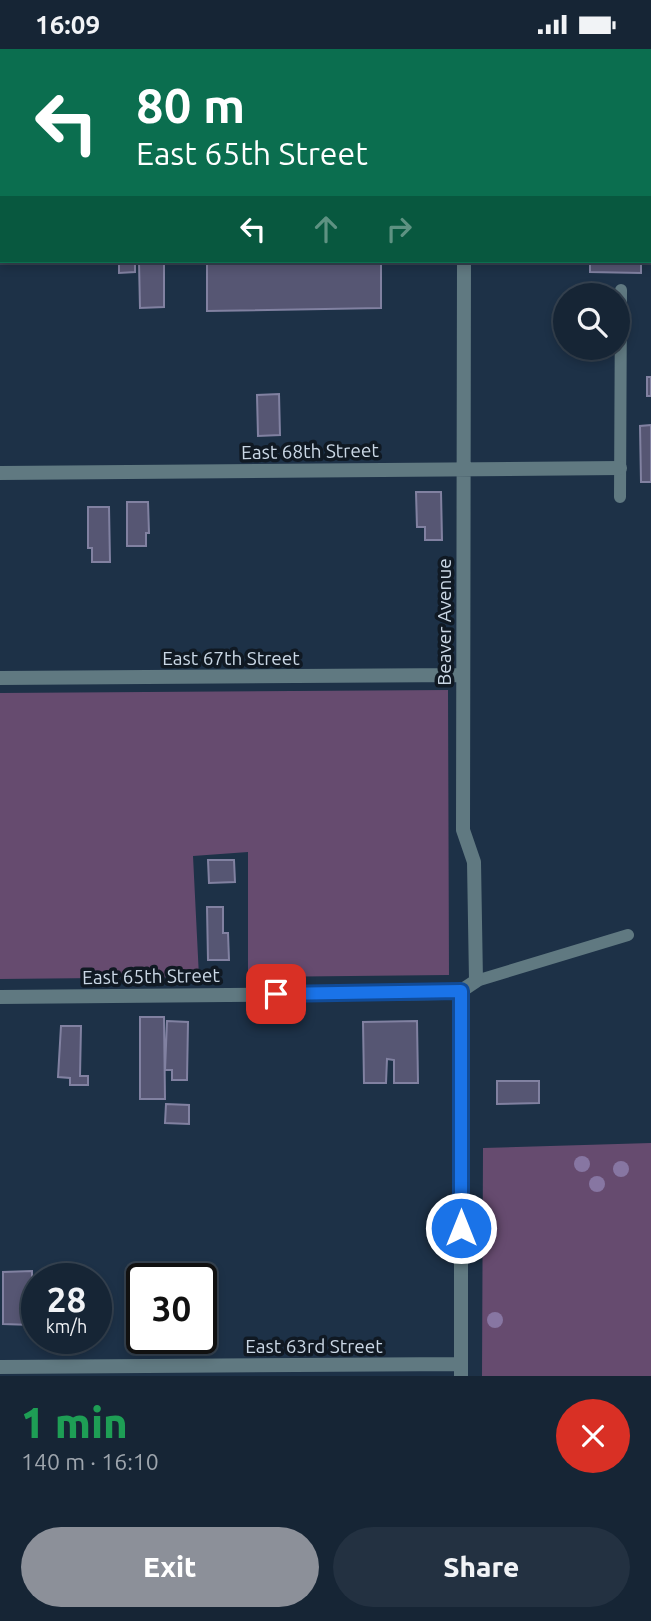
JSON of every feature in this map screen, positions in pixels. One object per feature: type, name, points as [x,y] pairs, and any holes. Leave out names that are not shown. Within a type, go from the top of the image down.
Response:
[{"type":"street","name":"Beaver Avenue","points":[[464,263],[463,830],[474,862],[476,981]]},
{"type":"street","name":"East 68th Street","points":[[0,473],[620,468]]},
{"type":"street","name":"East 67th Street","points":[[0,678],[463,675]]},
{"type":"street","points":[[461,1370],[461,991],[476,981]]},
{"type":"street","name":"East 65th Street","points":[[0,997],[461,991]]},
{"type":"street","name":"East 63rd Street","points":[[0,1367],[461,1370]]},
{"type":"lane","points":[[620,498],[621,360]]},
{"type":"lane","points":[[476,981],[628,935]]},
{"type":"shaded area","points":[[448,690],[449,975],[248,977],[248,852],[193,856],[199,977],[0,979],[0,693]]},
{"type":"shaded area","points":[[651,1143],[651,1376],[482,1376],[483,1148]]},
{"type":"building","points":[[119,263],[135,263],[135,272],[119,273]]},
{"type":"building","points":[[139,263],[164,263],[164,307],[140,308]]},
{"type":"building","points":[[207,263],[381,263],[381,308],[207,311]]},
{"type":"building","points":[[590,263],[641,263],[641,273],[590,272]]},
{"type":"building","points":[[647,377],[651,377],[651,396],[647,396]]},
{"type":"building","points":[[279,394],[280,435],[258,436],[257,395]]},
{"type":"building","points":[[651,425],[651,482],[641,482],[640,426]]},
{"type":"building","points":[[416,492],[441,492],[442,540],[425,540],[425,527],[417,527]]},
{"type":"building","points":[[127,502],[148,502],[149,533],[146,533],[146,546],[127,546]]},
{"type":"building","points":[[88,507],[109,507],[110,562],[92,562],[92,548],[88,548]]},
{"type":"building","points":[[208,860],[234,860],[235,882],[209,883]]},
{"type":"building","points":[[207,907],[223,907],[223,933],[228,933],[229,960],[208,960]]},
{"type":"building","points":[[140,1017],[164,1017],[165,1099],[140,1099]]},
{"type":"building","points":[[167,1021],[188,1022],[187,1080],[172,1080],[172,1070],[165,1070]]},
{"type":"building","points":[[417,1021],[418,1083],[394,1083],[394,1060],[387,1059],[386,1083],[364,1083],[363,1022]]},
{"type":"building","points":[[61,1026],[81,1026],[80,1076],[88,1076],[88,1085],[70,1085],[70,1078],[58,1077]]},
{"type":"building","points":[[497,1081],[539,1081],[539,1103],[497,1104]]},
{"type":"building","points":[[166,1104],[189,1105],[189,1124],[165,1123]]},
{"type":"building","points":[[21,1271],[21,1325],[3,1324],[3,1272]]},
{"type":"route","points":[[276,994],[461,991],[461,1228]]}]
